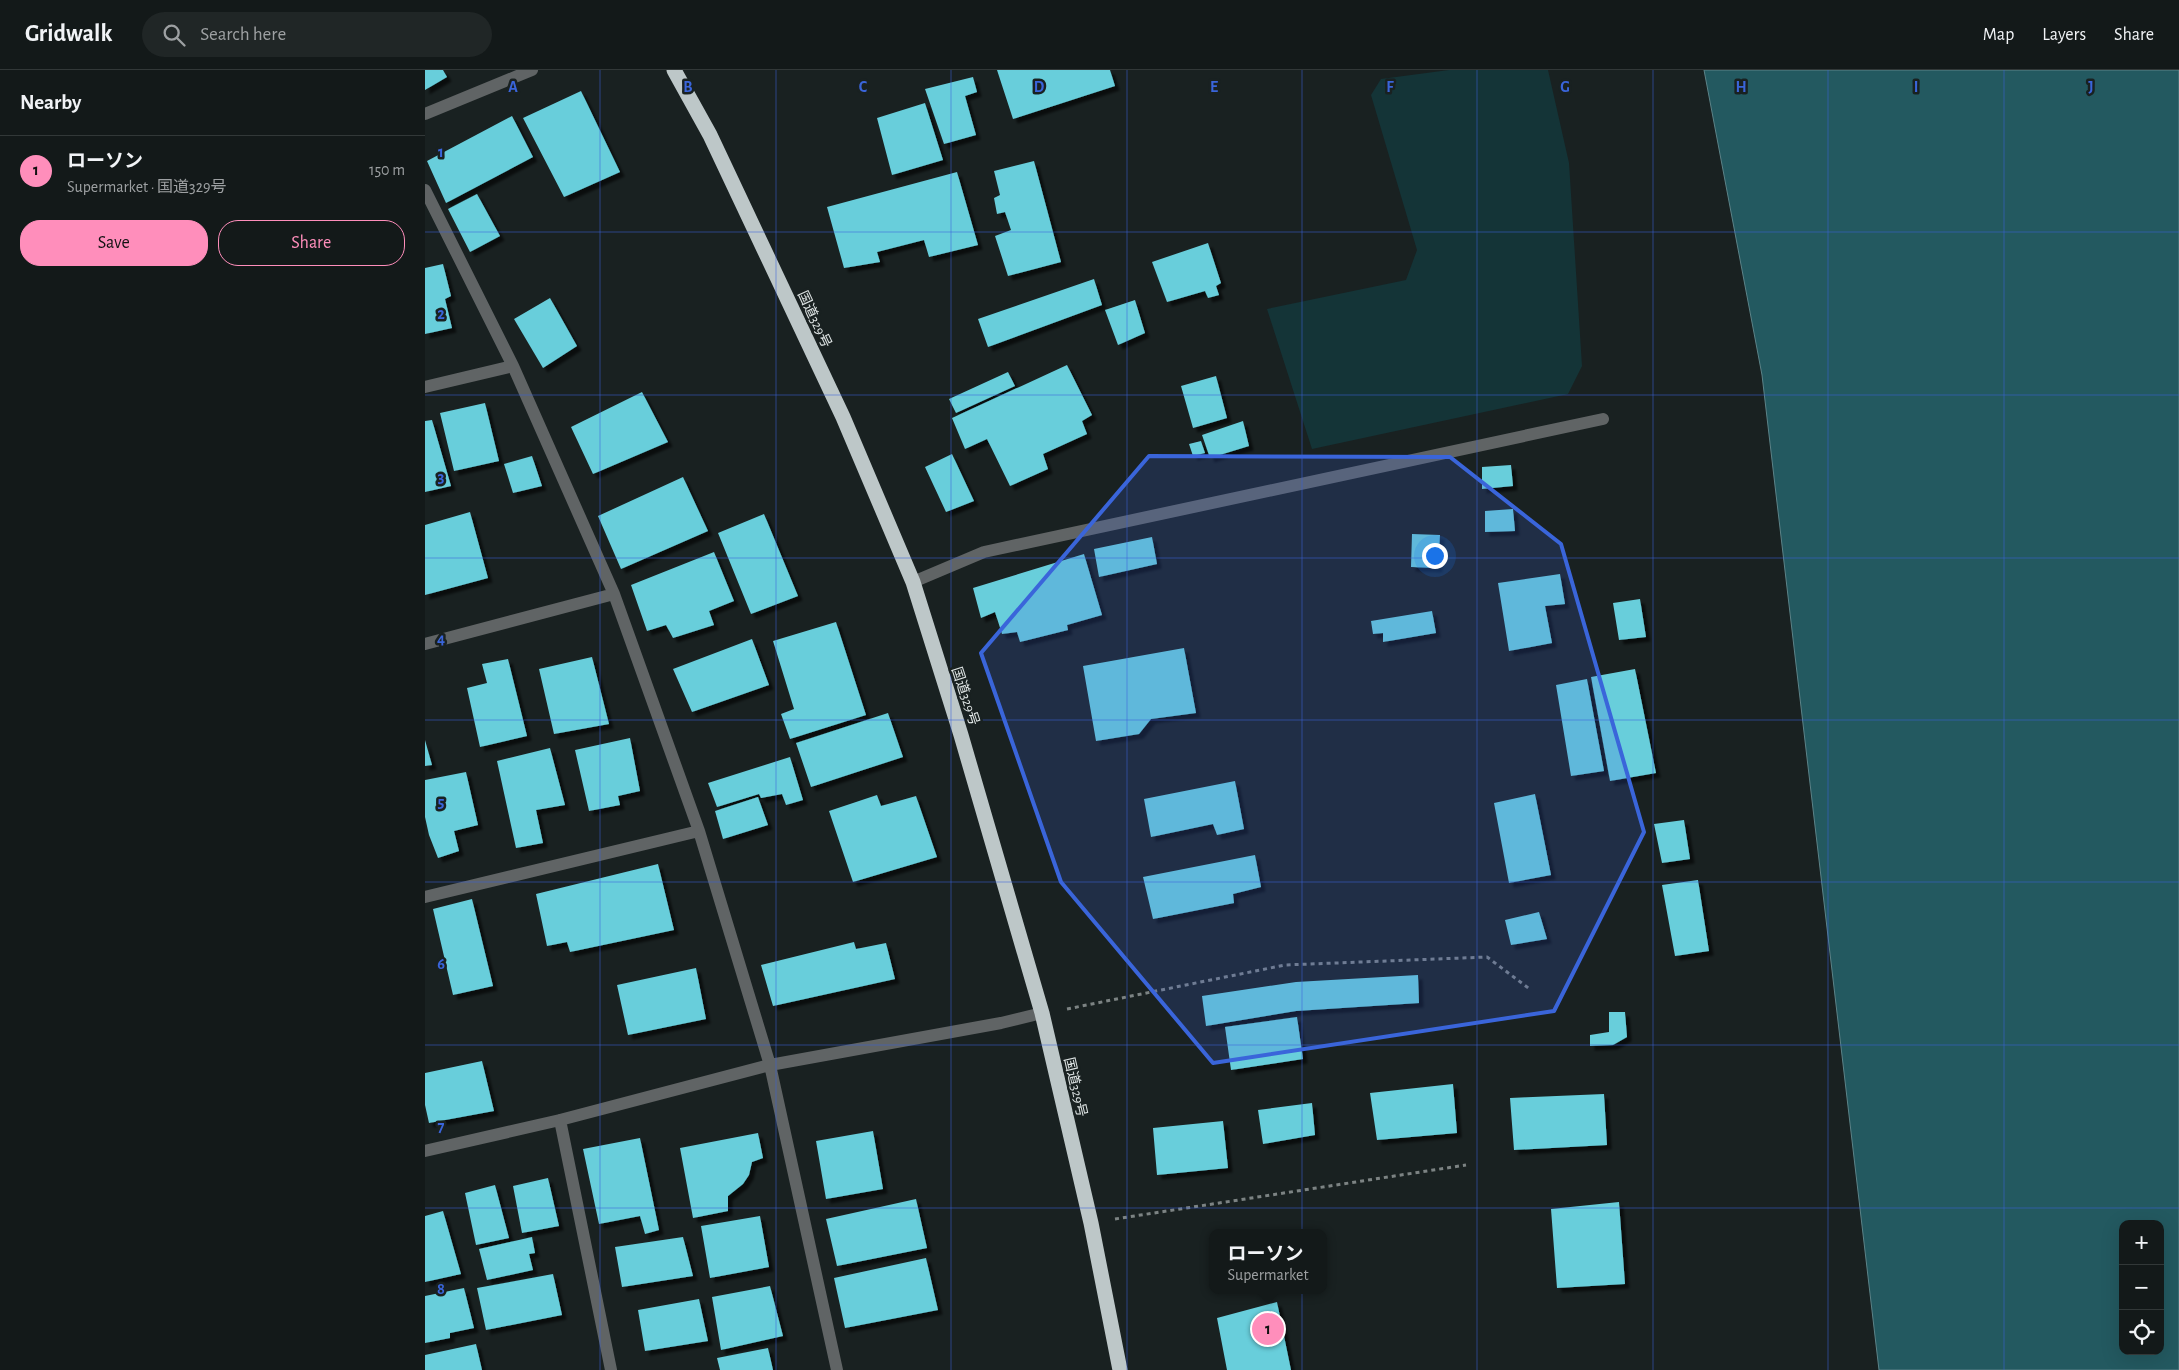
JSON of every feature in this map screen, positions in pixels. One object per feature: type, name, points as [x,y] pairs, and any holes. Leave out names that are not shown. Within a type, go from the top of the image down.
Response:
[{"type":"highway","name":"国道329号","points":[[674,70],[710,135],[839,408],[913,582],[961,735],[1042,1013],[1091,1223],[1120,1370]]},
{"type":"street","points":[[425,114],[532,70]]},
{"type":"street","points":[[425,190],[513,366],[614,594],[699,831],[770,1066],[837,1370]]},
{"type":"street","points":[[425,387],[513,366]]},
{"type":"street","points":[[913,582],[984,552],[1603,419]]},
{"type":"street","points":[[425,644],[614,594]]},
{"type":"street","points":[[425,897],[699,831]]},
{"type":"street","points":[[425,1151],[560,1120],[770,1066],[1001,1023],[1042,1013]]},
{"type":"street","points":[[560,1120],[611,1370]]},
{"type":"path","points":[[1042,1013],[1285,965],[1487,957],[1531,990]]},
{"type":"path","points":[[1091,1223],[1466,1165]]},
{"type":"highlighted area","points":[[1149,456],[1450,457],[1561,544],[1644,832],[1554,1011],[1213,1063],[1061,882],[981,653]]},
{"type":"shaded area","points":[[1449,70],[1548,70],[1569,163],[1582,366],[1568,394],[1312,449],[1267,309],[1406,280],[1417,250],[1371,95],[1381,79]]},
{"type":"shaded area","points":[[1704,70],[2179,70],[2179,1370],[1879,1370],[1762,375]]},
{"type":"building","points":[[425,70],[443,70],[447,77],[425,90]]},
{"type":"building","points":[[997,70],[1110,70],[1115,86],[1013,119]]},
{"type":"building","points":[[973,77],[977,92],[965,96],[976,135],[944,144],[925,89]]},
{"type":"building","points":[[581,91],[620,172],[564,197],[523,118]]},
{"type":"building","points":[[925,103],[943,160],[892,175],[877,118]]},
{"type":"building","points":[[512,116],[533,157],[446,203],[427,161]]},
{"type":"building","points":[[1034,161],[1061,262],[1008,276],[995,236],[1011,230],[1005,212],[997,214],[994,198],[1000,195],[994,171]]},
{"type":"building","points":[[957,172],[978,245],[929,257],[924,240],[877,252],[880,262],[844,268],[827,207]]},
{"type":"building","points":[[477,194],[500,236],[470,252],[448,209]]},
{"type":"building","points":[[1208,243],[1221,283],[1216,286],[1219,295],[1208,298],[1205,291],[1167,302],[1152,262]]},
{"type":"building","points":[[443,264],[451,296],[445,299],[452,328],[425,334],[425,268]]},
{"type":"building","points":[[1094,279],[1102,305],[988,347],[978,319]]},
{"type":"building","points":[[550,298],[577,346],[543,368],[514,319]]},
{"type":"building","points":[[1135,300],[1145,333],[1118,345],[1105,310]]},
{"type":"building","points":[[1067,365],[1092,415],[1082,421],[1087,434],[1043,454],[1048,469],[1010,486],[987,439],[965,449],[952,418]]},
{"type":"building","points":[[1008,372],[1015,386],[956,413],[949,399]]},
{"type":"building","points":[[1216,376],[1227,418],[1193,428],[1181,386]]},
{"type":"building","points":[[642,392],[668,442],[593,474],[571,427]]},
{"type":"building","points":[[485,403],[499,461],[454,471],[440,413]]},
{"type":"building","points":[[432,420],[451,486],[425,492],[425,421]]},
{"type":"building","points":[[1243,421],[1249,446],[1210,458],[1202,435]]},
{"type":"building","points":[[1201,441],[1205,453],[1193,456],[1189,444]]},
{"type":"building","points":[[952,454],[974,501],[946,512],[925,467]]},
{"type":"building","points":[[532,456],[542,486],[513,493],[504,464]]},
{"type":"building","points":[[1511,465],[1513,486],[1482,489],[1482,467]]},
{"type":"building","points":[[683,477],[708,531],[621,569],[598,516]]},
{"type":"building","points":[[1513,509],[1515,531],[1485,532],[1485,511]]},
{"type":"building","points":[[470,512],[488,578],[425,595],[425,525]]},
{"type":"building","points":[[764,514],[798,596],[751,614],[718,533]]},
{"type":"building","points":[[1412,534],[1440,535],[1438,568],[1411,567]]},
{"type":"building","points":[[1152,537],[1157,564],[1099,577],[1094,549]]},
{"type":"building","points":[[714,552],[734,601],[709,611],[714,625],[673,638],[666,625],[647,631],[631,585]]},
{"type":"building","points":[[1084,554],[1102,615],[1067,625],[1068,630],[1020,642],[1017,632],[1002,634],[995,612],[981,618],[973,588]]},
{"type":"building","points":[[1560,574],[1565,604],[1545,606],[1552,643],[1509,651],[1498,583]]},
{"type":"building","points":[[1640,599],[1646,637],[1619,640],[1613,603]]},
{"type":"building","points":[[1432,611],[1436,633],[1383,642],[1383,633],[1373,634],[1371,621]]},
{"type":"building","points":[[836,622],[866,715],[790,739],[781,714],[794,709],[773,641]]},
{"type":"building","points":[[752,639],[769,685],[692,712],[673,669]]},
{"type":"building","points":[[1184,648],[1196,713],[1151,719],[1139,734],[1096,741],[1083,666]]},
{"type":"building","points":[[592,657],[609,724],[554,734],[539,669]]},
{"type":"building","points":[[508,659],[527,736],[480,747],[467,688],[487,683],[482,664]]},
{"type":"building","points":[[1635,669],[1656,773],[1610,781],[1591,677]]},
{"type":"building","points":[[1587,679],[1604,771],[1571,776],[1556,685]]},
{"type":"building","points":[[888,713],[903,757],[811,787],[796,743]]},
{"type":"building","points":[[630,738],[640,791],[618,796],[620,805],[589,811],[575,750]]},
{"type":"building","points":[[425,740],[432,765],[425,766]]},
{"type":"building","points":[[550,748],[565,805],[536,810],[543,843],[516,848],[497,761]]},
{"type":"building","points":[[790,757],[803,800],[786,805],[782,794],[761,798],[759,794],[717,807],[708,783]]},
{"type":"building","points":[[466,772],[478,825],[454,831],[459,851],[438,858],[429,835],[425,817],[425,780]]},
{"type":"building","points":[[1235,781],[1244,829],[1217,835],[1213,824],[1151,837],[1144,799]]},
{"type":"building","points":[[1535,794],[1551,875],[1509,883],[1494,803]]},
{"type":"building","points":[[877,795],[881,806],[916,796],[937,857],[853,882],[829,811]]},
{"type":"building","points":[[758,797],[768,825],[723,839],[715,811]]},
{"type":"building","points":[[1684,820],[1690,859],[1662,863],[1654,824]]},
{"type":"building","points":[[1255,855],[1261,887],[1233,894],[1234,903],[1153,919],[1143,877]]},
{"type":"building","points":[[658,864],[674,930],[570,952],[567,942],[547,946],[536,894]]},
{"type":"building","points":[[1698,880],[1709,951],[1675,956],[1662,885]]},
{"type":"building","points":[[472,899],[493,986],[453,995],[433,909]]},
{"type":"building","points":[[1539,912],[1547,939],[1511,945],[1505,920]]},
{"type":"building","points":[[854,942],[856,949],[886,943],[895,979],[773,1006],[761,965]]},
{"type":"building","points":[[696,968],[706,1019],[628,1035],[617,985]]},
{"type":"building","points":[[1418,975],[1419,1003],[1296,1011],[1206,1026],[1202,996],[1296,982]]},
{"type":"building","points":[[1609,1012],[1625,1012],[1627,1037],[1613,1045],[1590,1046],[1590,1035],[1609,1032]]},
{"type":"building","points":[[1297,1017],[1303,1059],[1231,1070],[1225,1027]]},
{"type":"building","points":[[482,1061],[494,1111],[429,1123],[425,1105],[425,1073]]},
{"type":"building","points":[[1453,1084],[1457,1133],[1377,1140],[1370,1093]]},
{"type":"building","points":[[1604,1094],[1607,1145],[1514,1150],[1510,1098]]},
{"type":"building","points":[[1312,1103],[1315,1135],[1263,1144],[1258,1110]]},
{"type":"building","points":[[1223,1121],[1228,1168],[1157,1175],[1153,1128]]},
{"type":"building","points":[[873,1131],[883,1189],[826,1199],[816,1141]]},
{"type":"building","points":[[758,1133],[763,1158],[752,1162],[749,1175],[743,1184],[728,1196],[728,1211],[693,1218],[680,1148]]},
{"type":"building","points":[[640,1138],[659,1230],[645,1234],[640,1216],[599,1224],[583,1149]]},
{"type":"building","points":[[548,1178],[559,1226],[522,1233],[513,1186]]},
{"type":"building","points":[[495,1185],[509,1238],[476,1245],[465,1193]]},
{"type":"building","points":[[916,1199],[927,1248],[837,1266],[826,1219]]},
{"type":"building","points":[[1619,1202],[1625,1284],[1557,1288],[1551,1209]]},
{"type":"building","points":[[443,1211],[461,1274],[425,1282],[425,1216]]},
{"type":"building","points":[[760,1216],[769,1267],[710,1278],[701,1226]]},
{"type":"building","points":[[532,1237],[535,1253],[529,1254],[533,1270],[487,1280],[479,1249]]},
{"type":"building","points":[[683,1237],[693,1276],[622,1287],[615,1247]]},
{"type":"building","points":[[926,1258],[938,1310],[845,1328],[834,1278]]},
{"type":"building","points":[[553,1274],[562,1315],[486,1330],[477,1288]]},
{"type":"building","points":[[770,1286],[783,1336],[721,1350],[712,1297]]},
{"type":"building","points":[[464,1288],[474,1328],[450,1333],[450,1338],[425,1343],[425,1296]]},
{"type":"building","points":[[699,1299],[708,1341],[645,1351],[638,1310]]},
{"type":"building","points":[[1277,1302],[1291,1370],[1227,1370],[1217,1318]]},
{"type":"building","points":[[476,1344],[482,1370],[425,1370],[425,1355]]},
{"type":"building","points":[[768,1348],[773,1370],[720,1370],[717,1358]]},
{"type":"place","name":"ローソン","points":[[1268,1329]]}]
